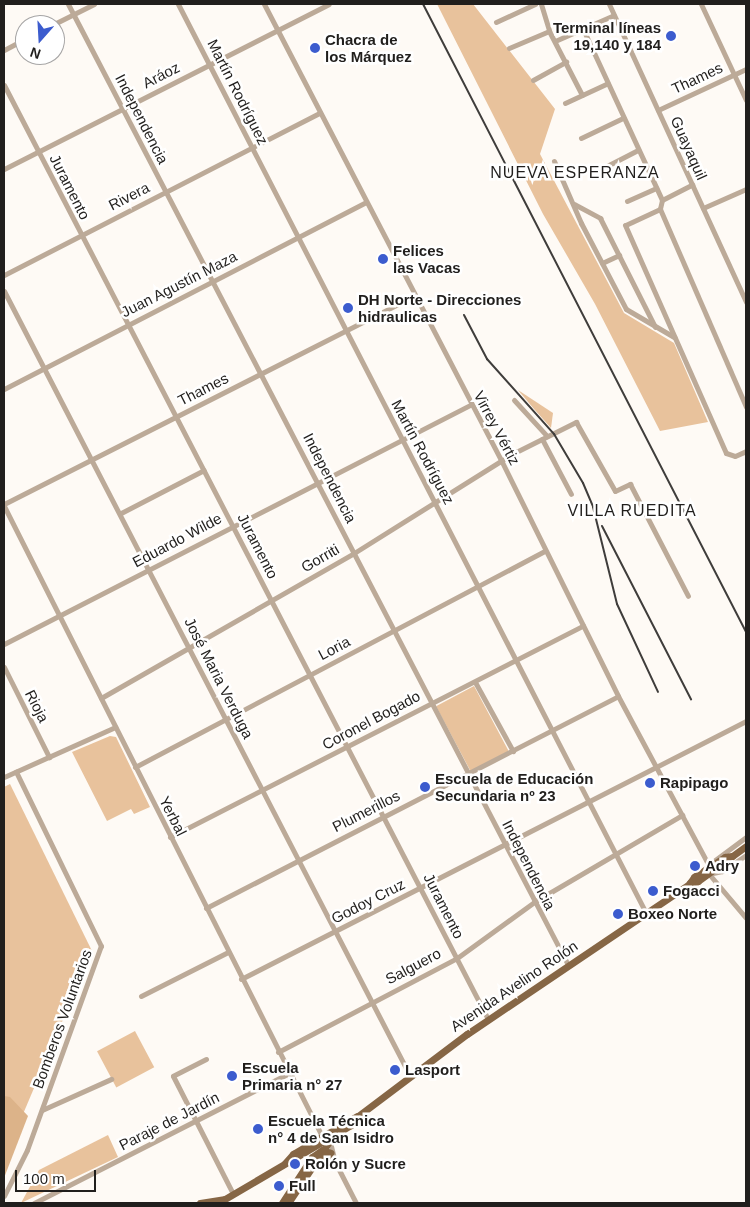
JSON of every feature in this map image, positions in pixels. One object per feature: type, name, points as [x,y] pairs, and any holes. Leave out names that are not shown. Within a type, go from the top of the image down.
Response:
[{"type":"main road","name":"Avenida Avelino Rolón","points":[[284,1164],[299,1158],[336,1135],[410,1076],[488,1019],[689,884],[708,869],[746,846]]},
{"type":"main road","name":"Avenida Avelino Rolón","points":[[221,1201],[284,1164],[322,1136],[358,1116]]},
{"type":"main road","points":[[282,1203],[304,1170],[336,1135]]},
{"type":"main road","points":[[322,1150],[332,1153]]},
{"type":"main road","points":[[288,1203],[322,1150]]},
{"type":"main road","points":[[318,1158],[326,1156],[335,1162]]},
{"type":"main road","points":[[299,1158],[304,1170]]},
{"type":"main road","points":[[200,1203],[221,1201]]},
{"type":"street","name":"Independencia","points":[[68,4],[568,965]]},
{"type":"street","points":[[65,18],[94,4]]},
{"type":"street","name":"Martín Rodríguez","points":[[178,4],[348,330],[400,440],[436,502],[551,732],[646,913]]},
{"type":"street","name":"Virrey Vértiz","points":[[264,4],[470,405],[502,462],[545,552],[618,696],[682,815],[708,869],[746,918]]},
{"type":"street","name":"Aráoz","points":[[4,169],[329,4]]},
{"type":"street","points":[[496,22],[535,4]]},
{"type":"street","points":[[541,4],[549,31],[582,95]]},
{"type":"street","name":"Guayaquil","points":[[609,4],[746,302]]},
{"type":"street","points":[[701,4],[746,100]]},
{"type":"street","points":[[555,41],[614,15]]},
{"type":"street","points":[[583,29],[662,200],[660,209],[746,407]]},
{"type":"street","points":[[509,48],[549,31]]},
{"type":"street","points":[[534,80],[566,62]]},
{"type":"street","name":"Thames","points":[[658,110],[746,69]]},
{"type":"street","points":[[565,103],[608,83]]},
{"type":"street","name":"Juramento","points":[[4,85],[174,418],[234,524],[488,1019]]},
{"type":"street","name":"Rivera","points":[[4,275],[319,112]]},
{"type":"street","points":[[580,138],[623,118]]},
{"type":"street","points":[[601,169],[638,150]]},
{"type":"street","points":[[554,161],[626,309],[655,328],[675,337]]},
{"type":"street","points":[[662,200],[692,185]]},
{"type":"street","points":[[627,201],[656,188]]},
{"type":"street","points":[[703,208],[746,189]]},
{"type":"street","name":"Juan Agustín Maza","points":[[4,388],[366,202]]},
{"type":"street","points":[[574,204],[600,218],[655,328]]},
{"type":"street","points":[[660,209],[625,225],[726,454],[735,456],[746,451]]},
{"type":"street","points":[[602,263],[619,255]]},
{"type":"street","name":"José Maria Verduga","points":[[4,291],[150,569],[410,1076]]},
{"type":"street","name":"Thames","points":[[4,505],[414,296]]},
{"type":"street","points":[[514,400],[544,438],[571,494]]},
{"type":"street","name":"Eduardo Wilde","points":[[4,644],[234,524],[470,405]]},
{"type":"street","name":"Gorriti","points":[[100,698],[354,553],[502,462],[576,422],[615,491],[630,484],[688,596]]},
{"type":"street","points":[[121,513],[204,470]]},
{"type":"street","name":"Yerbal","points":[[4,505],[241,979],[322,1136]]},
{"type":"street","name":"Loria","points":[[135,767],[545,552]]},
{"type":"street","name":"Coronel Bogado","points":[[170,837],[583,626]]},
{"type":"street","name":"Rioja","points":[[4,667],[49,757]]},
{"type":"street","points":[[475,682],[513,751]]},
{"type":"street","name":"Plumerillos","points":[[206,908],[618,696]]},
{"type":"street","name":"Godoy Cruz","points":[[241,979],[746,721]]},
{"type":"street","points":[[4,777],[115,727]]},
{"type":"street","name":"Bomberos Voluntarios","points":[[4,1196],[42,1110],[101,946],[16,772]]},
{"type":"street","name":"Salguero","points":[[278,1052],[457,958],[534,902],[613,853],[682,815]]},
{"type":"street","name":"Avenida Avelino Rolón","points":[[708,869],[746,837]]},
{"type":"street","name":"Avenida Avelino Rolón","points":[[708,869],[722,871],[746,855]]},
{"type":"street","points":[[141,996],[228,952]]},
{"type":"street","points":[[206,1059],[173,1076],[233,1194]]},
{"type":"street","name":"Paraje de Jardín","points":[[34,1203],[289,1073]]},
{"type":"street","points":[[42,1110],[110,1080]]},
{"type":"street","points":[[330,1142],[335,1162],[356,1203]]},
{"type":"shaded area","points":[[437,4],[473,4],[555,109],[540,154],[624,313],[674,343],[708,422],[660,431],[595,304],[543,214]]},
{"type":"shaded area","points":[[518,390],[553,413],[551,428],[534,409]]},
{"type":"shaded area","points":[[474,686],[509,751],[471,772],[436,706]]},
{"type":"shaded area","points":[[110,736],[116,737],[150,807],[134,814],[131,809],[107,821],[72,752]]},
{"type":"shaded area","points":[[10,784],[92,951],[4,1159],[4,787]]},
{"type":"shaded area","points":[[135,1031],[154,1067],[116,1087],[97,1051]]},
{"type":"shaded area","points":[[4,1096],[10,1097],[28,1116],[4,1178]]},
{"type":"shaded area","points":[[108,1135],[118,1157],[21,1203],[39,1170]]},
{"type":"railway","points":[[423,4],[746,632]]},
{"type":"railway","points":[[464,315],[487,359],[554,434],[583,483],[593,507],[617,604],[658,692]]},
{"type":"railway","points":[[602,526],[691,699]]},
{"type":"place","name":"Terminal líneas 19,140 y 184","points":[[671,36]]},
{"type":"place","name":"Chacra de los Márquez","points":[[315,48]]},
{"type":"place","name":"Felices las Vacas","points":[[383,259]]},
{"type":"place","name":"DH Norte - Direcciones hidraulicas","points":[[348,308]]},
{"type":"place","name":"Rapipago","points":[[650,783]]},
{"type":"place","name":"Escuela de Educación Secundaria nº 23","points":[[425,787]]},
{"type":"place","name":"Adry","points":[[695,866]]},
{"type":"place","name":"Fogacci","points":[[653,891]]},
{"type":"place","name":"Boxeo Norte","points":[[618,914]]},
{"type":"place","name":"Lasport","points":[[395,1070]]},
{"type":"place","name":"Escuela Primaria n° 27","points":[[232,1076]]},
{"type":"place","name":"Escuela Técnica n° 4 de San Isidro","points":[[258,1129]]},
{"type":"place","name":"Rolón y Sucre","points":[[295,1164]]},
{"type":"place","name":"Full","points":[[279,1186]]},
{"type":"district","name":"NUEVA ESPERANZA","points":[[575,173]]},
{"type":"district","name":"VILLA RUEDITA","points":[[632,511]]}]
